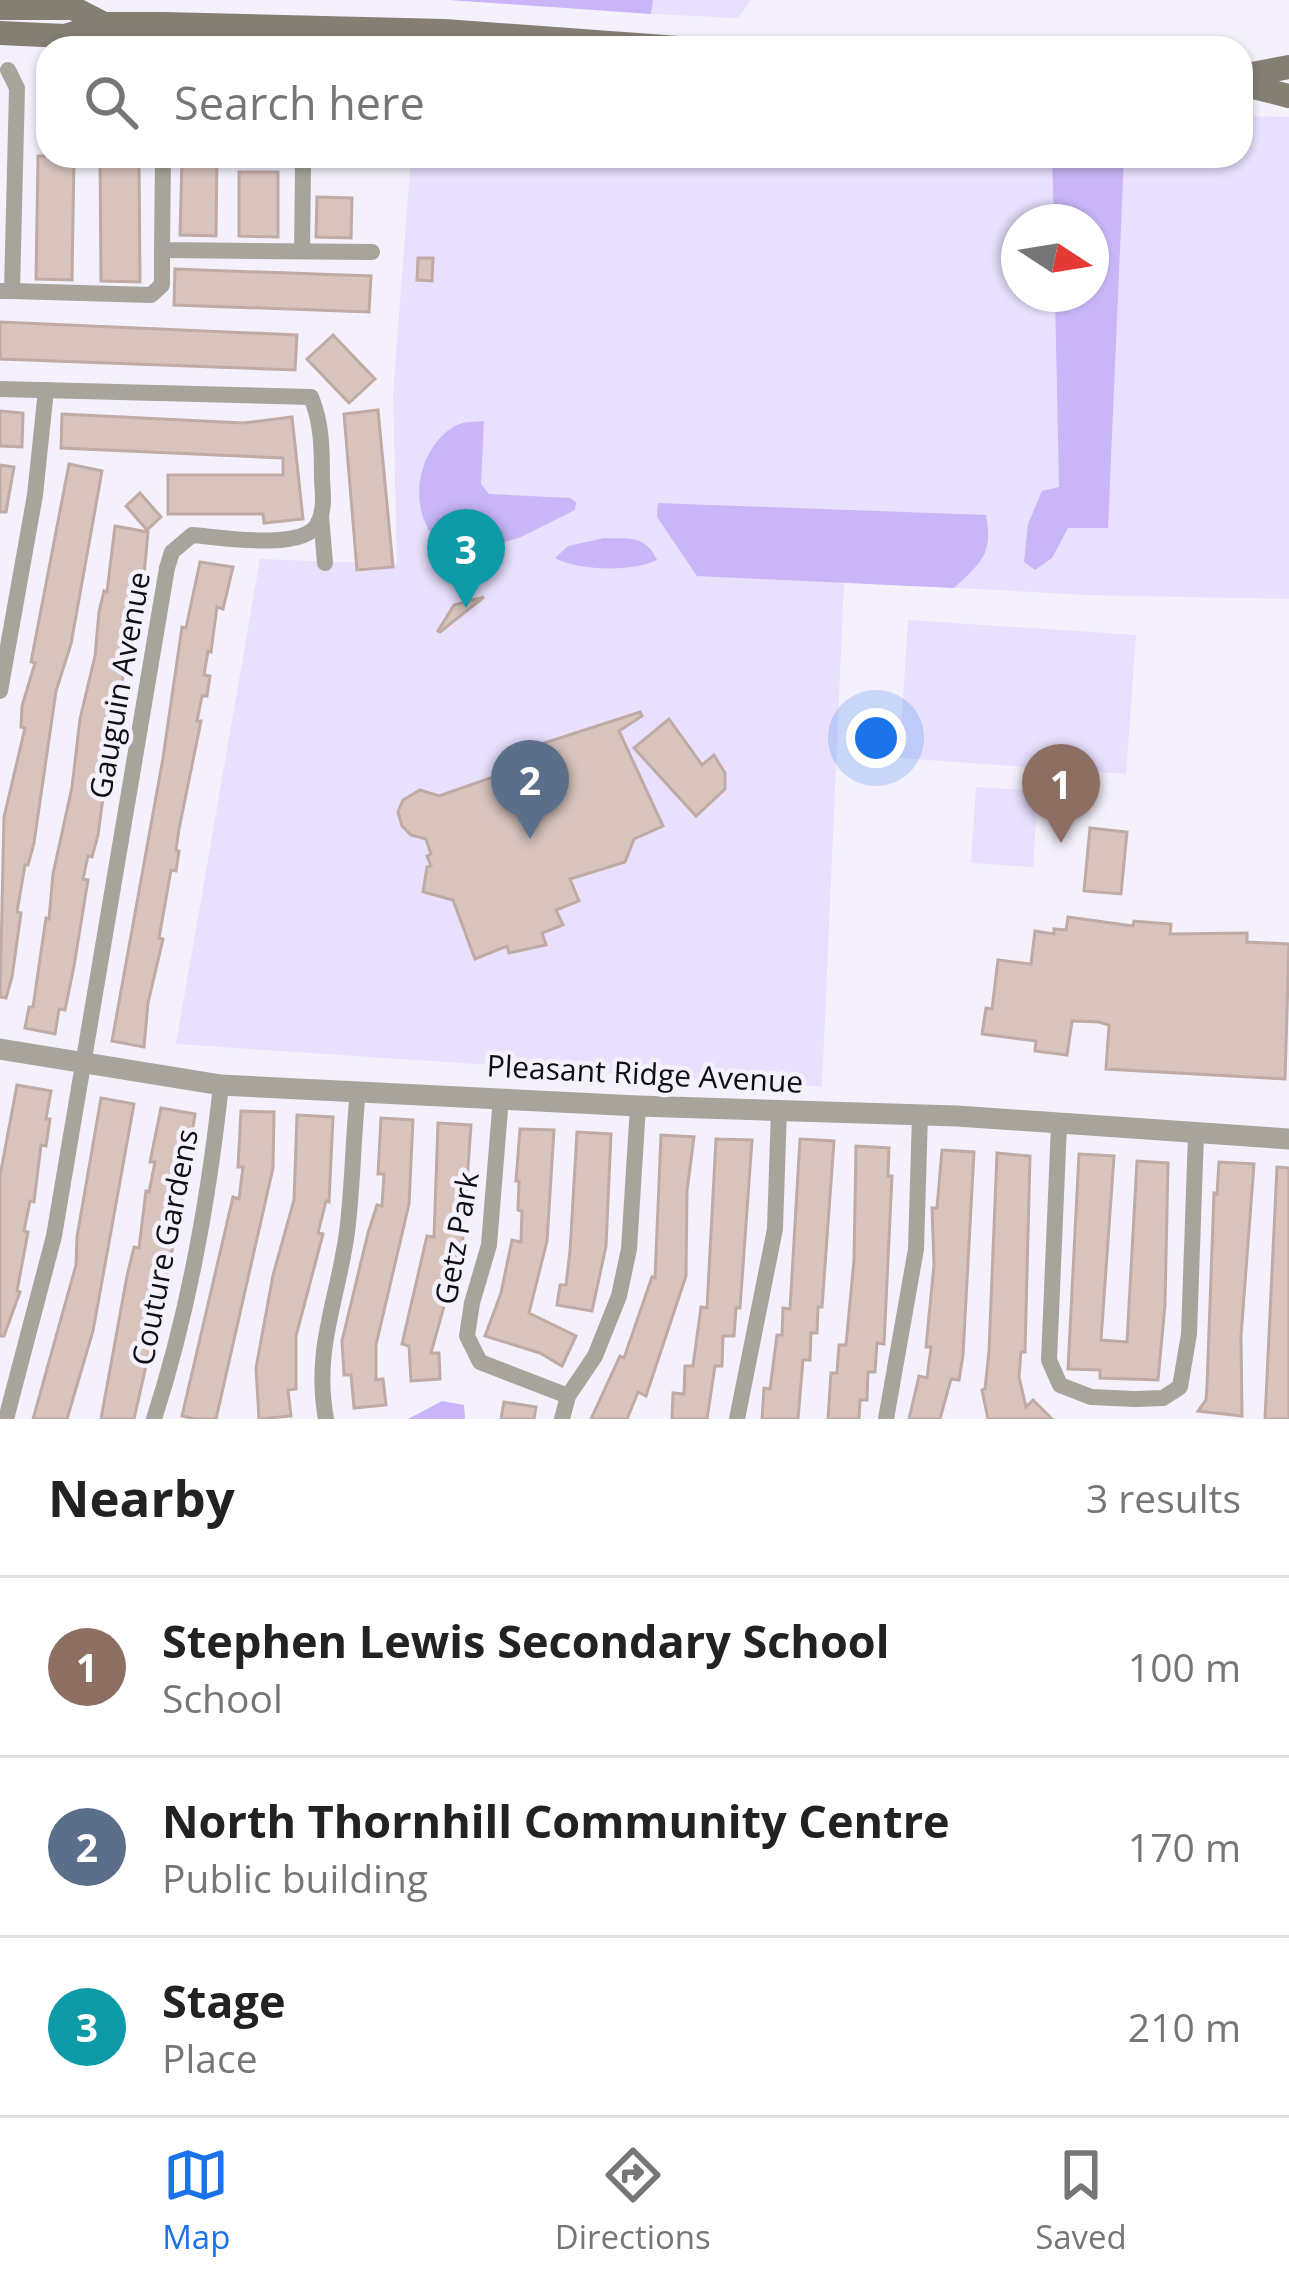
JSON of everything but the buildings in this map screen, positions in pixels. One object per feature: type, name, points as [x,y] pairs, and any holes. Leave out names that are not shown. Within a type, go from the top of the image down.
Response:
[{"type":"main road","points":[[0,8],[73,8],[104,24],[163,36],[444,31],[513,36]]},
{"type":"main road","points":[[0,33],[64,36],[104,24]]},
{"type":"main road","points":[[1253,77],[1289,67]]},
{"type":"main road","points":[[1253,84],[1289,96]]},
{"type":"street","points":[[8,70],[16,88],[6,291],[151,296],[161,285],[163,168]]},
{"type":"street","points":[[302,251],[303,168]]},
{"type":"street","points":[[162,250],[372,252]]},
{"type":"street","points":[[0,389],[310,397],[322,445],[326,563]]},
{"type":"street","points":[[0,691],[35,495],[46,390]]},
{"type":"street","name":"Gauguin Avenue","points":[[81,1064],[172,552],[192,535],[286,540],[307,536],[321,515]]},
{"type":"street","name":"Pleasant Ridge Avenue","points":[[0,1049],[221,1085],[920,1115],[1289,1139]]},
{"type":"street","points":[[6,1419],[55,1236],[81,1064]]},
{"type":"street","name":"Couture Gardens","points":[[154,1419],[178,1334],[212,1174],[221,1085]]},
{"type":"street","points":[[326,1419],[322,1354],[346,1237],[358,1090]]},
{"type":"street","name":"Getz Park","points":[[501,1097],[489,1245],[467,1336],[480,1362],[568,1396]]},
{"type":"street","points":[[562,1419],[568,1396],[595,1356],[619,1296],[629,1249],[638,1106]]},
{"type":"street","points":[[737,1419],[775,1229],[779,1109]]},
{"type":"street","points":[[886,1419],[916,1249],[920,1115]]},
{"type":"street","points":[[1059,1125],[1049,1360],[1060,1385],[1072,1393],[1113,1398],[1163,1398],[1180,1387],[1185,1372],[1196,1134]]},
{"type":"shaded area","points":[[449,0],[653,0],[651,14]]},
{"type":"shaded area","points":[[653,0],[751,0],[738,18],[651,14]]},
{"type":"shaded area","points":[[1253,116],[1289,117],[1289,599],[1088,595],[844,582],[822,1087],[176,1044],[260,559],[397,564],[393,395],[410,168],[1253,168]]},
{"type":"shaded area","points":[[1052,168],[1123,168],[1108,528],[1068,528],[1052,558],[1035,570],[1024,562],[1028,524],[1042,491],[1059,487],[1055,312],[1109,312],[1109,204],[1053,204]]},
{"type":"shaded area","points":[[484,421],[481,484],[489,494],[570,498],[576,502],[575,510],[519,538],[457,555],[428,528],[421,510],[422,472],[440,438],[458,424]]},
{"type":"shaded area","points":[[658,503],[986,515],[988,539],[978,564],[954,588],[697,576],[657,517]]},
{"type":"shaded area","points":[[604,538],[642,542],[657,560],[606,568],[555,558],[568,546]]},
{"type":"shaded area","points":[[908,620],[1136,635],[1126,774],[899,758]]},
{"type":"shaded area","points":[[976,787],[1038,791],[1033,867],[971,863]]},
{"type":"shaded area","points":[[442,1401],[464,1405],[465,1419],[408,1419]]},
{"type":"place","name":"Stage","points":[[466,608]]},
{"type":"place","name":"North Thornhill Community Centre","points":[[530,839]]},
{"type":"place","name":"Stephen Lewis Secondary School","points":[[1061,843]]}]
